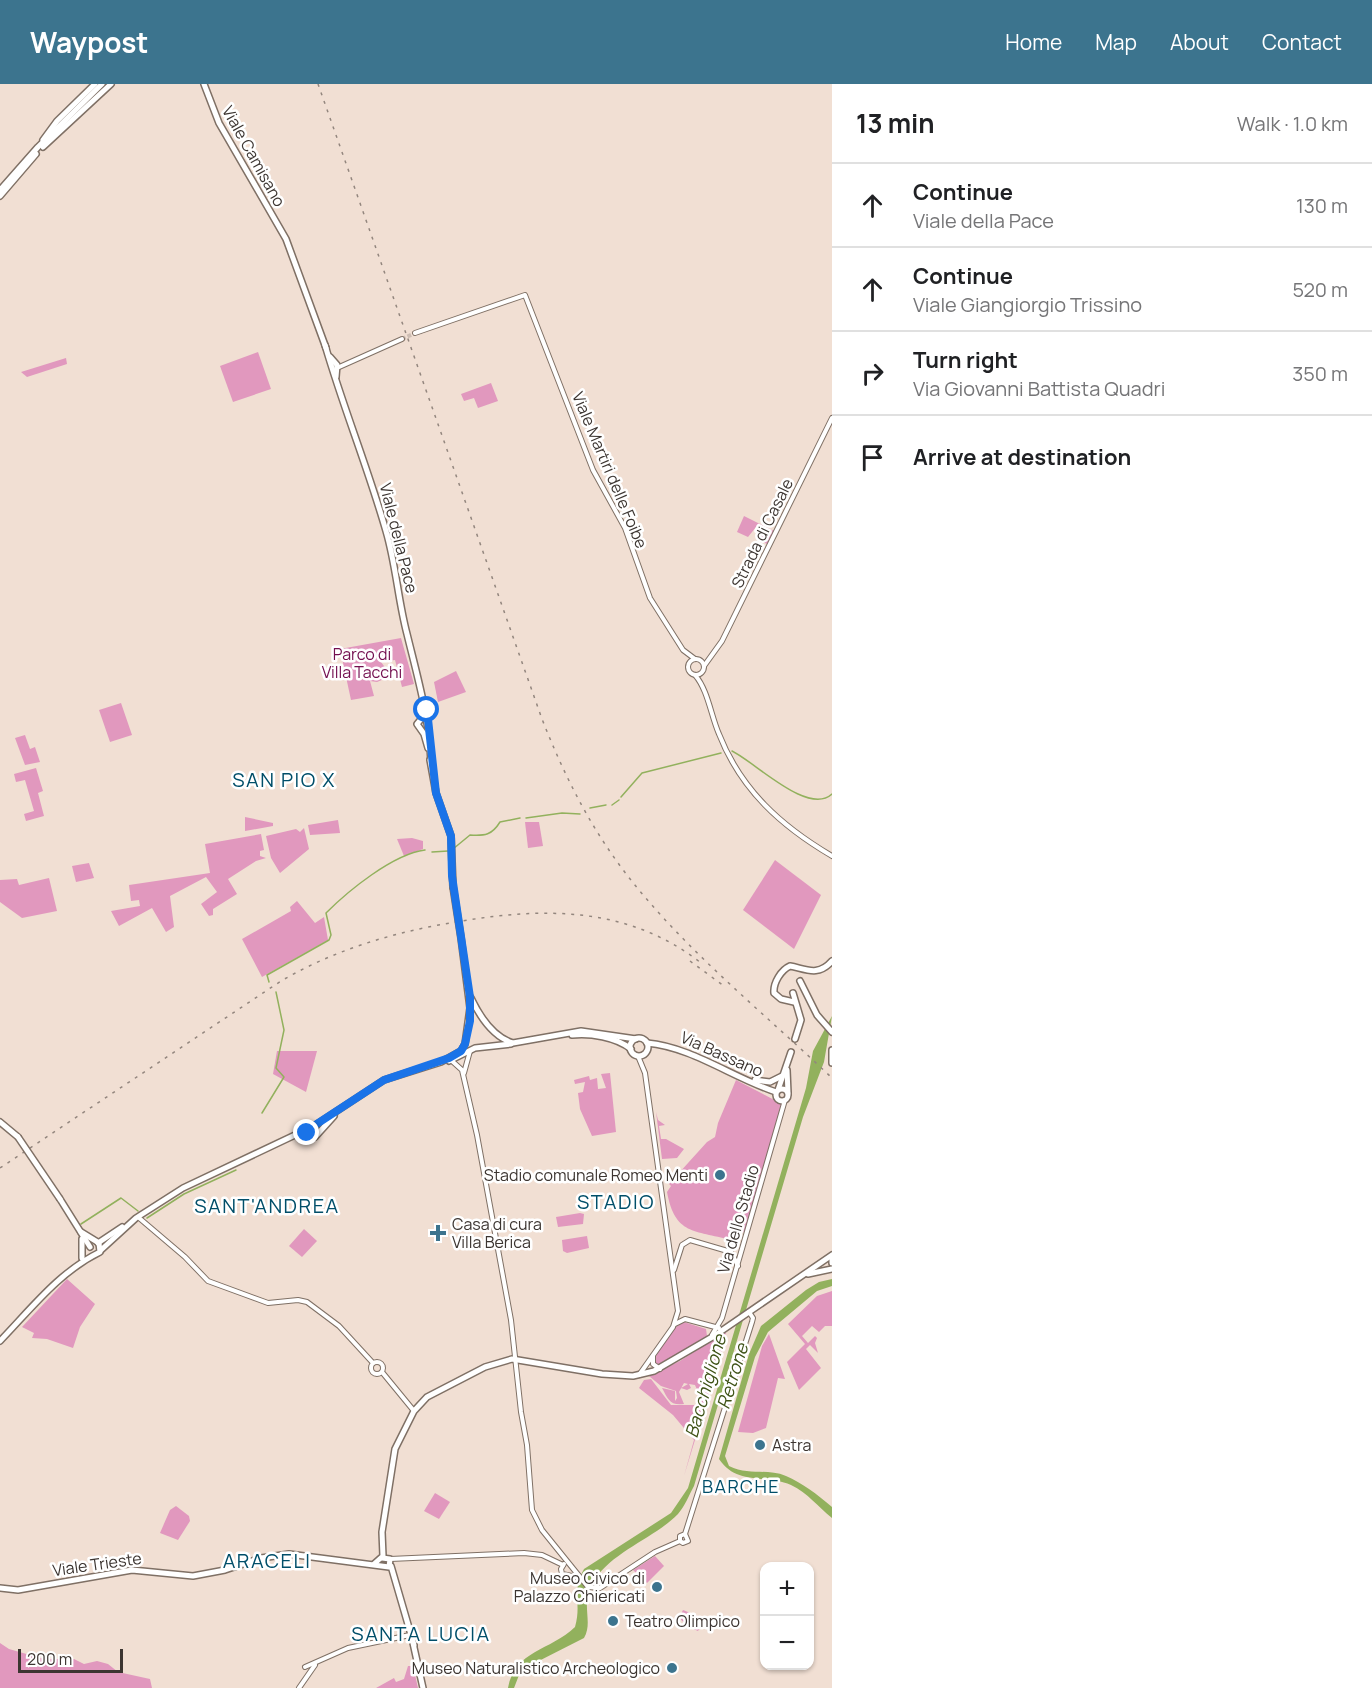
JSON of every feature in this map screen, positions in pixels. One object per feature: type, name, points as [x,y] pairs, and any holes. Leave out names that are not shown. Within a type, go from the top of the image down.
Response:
[{"type":"main road","points":[[40,148],[57,121],[95,84]]},
{"type":"main road","points":[[0,196],[48,138],[102,84]]},
{"type":"main road","points":[[0,190],[40,148],[111,84]]},
{"type":"main road","name":"Viale Camisano","points":[[204,84],[219,123],[286,239]]},
{"type":"main road","name":"Viale della Pace","points":[[286,239],[334,366],[338,385],[387,533],[406,632],[423,700],[431,763]]},
{"type":"main road","points":[[421,729],[426,721]]},
{"type":"main road","name":"Viale della Pace","points":[[426,721],[417,724],[421,729],[431,763],[436,793],[451,836],[451,866],[470,997]]},
{"type":"main road","points":[[795,1039],[801,1020],[794,1002],[794,992],[800,976],[823,969],[832,962]]},
{"type":"main road","points":[[794,1002],[777,997],[774,987],[787,967],[793,966],[800,976],[804,991],[831,1033]]},
{"type":"main road","points":[[787,999],[794,992],[804,991]]},
{"type":"main road","points":[[455,1058],[465,1044],[470,1021],[470,997]]},
{"type":"main road","points":[[470,997],[484,1021],[500,1037],[519,1043]]},
{"type":"main road","points":[[470,1021],[476,1017],[484,1021]]},
{"type":"main road","points":[[468,1028],[472,1049]]},
{"type":"main road","name":"Via Bassano","points":[[550,1038],[581,1031],[636,1039],[647,1046],[656,1044],[682,1051],[777,1091]]},
{"type":"main road","points":[[0,1341],[97,1242],[183,1188],[311,1127],[384,1080],[455,1058],[472,1049],[499,1044],[582,1035],[618,1042],[638,1056],[643,1055],[647,1046]]},
{"type":"main road","points":[[499,1044],[500,1037]]},
{"type":"main road","points":[[631,1049],[636,1039]]},
{"type":"main road","points":[[832,1050],[832,1063]]},
{"type":"main road","name":"Via dello Stadio","points":[[777,1091],[791,1052]]},
{"type":"main road","name":"Via dello Stadio","points":[[787,1097],[788,1065]]},
{"type":"main road","points":[[747,1080],[770,1082],[784,1074]]},
{"type":"main road","points":[[784,1090],[787,1097],[777,1100],[777,1091],[784,1090]]},
{"type":"main road","points":[[293,1137],[308,1135],[311,1137],[317,1134],[344,1107]]},
{"type":"main road","points":[[0,1122],[18,1137],[90,1248],[98,1252]]},
{"type":"main road","points":[[311,1127],[316,1129],[317,1134]]},
{"type":"main road","points":[[308,1135],[311,1127]]},
{"type":"main road","points":[[76,1265],[98,1252],[137,1218]]},
{"type":"main road","points":[[81,1234],[97,1242]]},
{"type":"main road","points":[[81,1234],[82,1258]]},
{"type":"main road","points":[[97,1242],[98,1252]]},
{"type":"main road","points":[[414,1645],[386,1562],[382,1540],[395,1449],[414,1411],[436,1392],[485,1367],[516,1359],[602,1374],[639,1376],[660,1369],[832,1259]]},
{"type":"main road","points":[[799,1278],[813,1272],[832,1269]]},
{"type":"main road","name":"Viale Trieste","points":[[0,1588],[18,1590],[132,1570],[193,1576],[268,1557],[300,1554],[374,1564],[386,1562]]},
{"type":"main road","points":[[405,1619],[411,1629],[423,1688]]},
{"type":"street","name":"Viale Martiri delle Foibe","points":[[415,333],[525,294],[593,470],[625,528],[643,583],[689,664]]},
{"type":"street","points":[[334,366],[347,363],[402,339]]},
{"type":"street","name":"Strada di Casale","points":[[704,666],[726,632],[832,418]]},
{"type":"street","name":"Viale Martiri delle Foibe","points":[[683,650],[697,659]]},
{"type":"street","points":[[710,657],[697,659],[689,664],[689,671],[695,675],[701,685],[724,748],[751,791],[780,822],[832,856]]},
{"type":"street","points":[[697,659],[704,666],[701,685]]},
{"type":"street","points":[[695,675],[702,672]]},
{"type":"street","points":[[464,1076],[472,1049]]},
{"type":"street","points":[[638,1056],[647,1081],[674,1270],[678,1316],[673,1327],[639,1376]]},
{"type":"street","points":[[455,1058],[464,1076],[477,1135],[511,1320],[527,1445],[531,1504],[537,1522],[566,1565],[590,1588],[600,1588],[627,1569],[680,1541],[684,1543],[688,1541],[685,1534],[752,1322],[753,1318],[748,1312]]},
{"type":"street","name":"Via dello Stadio","points":[[707,1340],[718,1329],[722,1318],[787,1097]]},
{"type":"street","points":[[137,1218],[217,1286],[268,1303],[298,1300],[307,1302],[330,1318],[373,1363],[382,1364],[382,1372],[414,1411]]},
{"type":"street","points":[[674,1270],[682,1245],[690,1240],[731,1252],[738,1266]]},
{"type":"street","points":[[722,1318],[726,1324],[733,1323]]},
{"type":"street","points":[[673,1327],[685,1319],[718,1329],[733,1323]]},
{"type":"street","points":[[707,1340],[710,1334],[709,1328]]},
{"type":"street","points":[[654,1355],[653,1364],[660,1369]]},
{"type":"street","points":[[373,1363],[372,1373],[377,1375],[382,1372]]},
{"type":"street","points":[[627,1375],[642,1369]]},
{"type":"street","points":[[680,1541],[680,1536],[685,1534]]},
{"type":"street","points":[[386,1562],[524,1553],[536,1554],[566,1565]]},
{"type":"street","points":[[551,1560],[563,1575],[574,1574]]},
{"type":"street","points":[[561,1571],[566,1565]]},
{"type":"street","points":[[305,1667],[354,1646],[410,1635]]},
{"type":"street","points":[[299,1688],[313,1667],[322,1659]]},
{"type":"green space","points":[[258,352],[271,389],[233,402],[220,366]]},
{"type":"green space","points":[[66,358],[67,364],[27,377],[21,372]]},
{"type":"green space","points":[[491,383],[498,401],[478,408],[474,398],[464,401],[461,394]]},
{"type":"green space","points":[[744,516],[774,531],[767,544],[758,539],[764,530],[756,527],[748,537],[737,532]]},
{"type":"green space","name":"Parco di Villa Tacchi","points":[[401,638],[414,684],[402,687],[395,660],[381,662],[387,670],[384,679],[377,682],[370,681],[374,696],[351,700],[340,649]]},
{"type":"green space","points":[[456,671],[466,692],[438,702],[434,682]]},
{"type":"green space","points":[[121,703],[132,735],[110,742],[99,710]]},
{"type":"green space","points":[[25,735],[30,749],[35,747],[40,762],[25,765],[15,738]]},
{"type":"green space","points":[[36,768],[43,791],[38,793],[44,816],[26,821],[24,814],[34,811],[25,780],[16,782],[14,774]]},
{"type":"green space","points":[[245,817],[273,823],[273,826],[245,831]]},
{"type":"green space","points":[[338,820],[340,833],[310,835],[308,825]]},
{"type":"green space","points":[[525,822],[539,822],[543,846],[528,848]]},
{"type":"green space","points":[[304,828],[309,849],[280,873],[271,858],[266,836],[296,829],[300,832]]},
{"type":"green space","points":[[261,834],[264,850],[260,851],[260,856],[266,858],[256,861],[228,879],[237,894],[213,909],[213,915],[209,916],[201,904],[217,892],[206,877],[170,896],[174,927],[166,932],[152,908],[119,926],[111,911],[140,906],[139,900],[131,901],[129,885],[210,873],[205,844]]},
{"type":"green space","points":[[412,838],[423,841],[423,849],[404,856],[397,839]]},
{"type":"green space","points":[[775,860],[821,895],[794,949],[743,910]]},
{"type":"green space","points":[[89,863],[94,878],[76,882],[72,866]]},
{"type":"green space","points":[[49,878],[57,911],[22,918],[0,902],[0,880],[17,879],[19,885]]},
{"type":"green space","points":[[297,901],[315,923],[324,917],[328,940],[262,977],[242,939],[291,911],[290,907]]},
{"type":"green space","points":[[277,1051],[317,1051],[306,1092],[273,1074]]},
{"type":"green space","points":[[610,1073],[616,1132],[592,1136],[580,1109],[578,1093],[583,1092],[585,1082],[575,1084],[574,1080],[589,1076],[590,1080],[597,1078],[598,1089],[606,1088],[601,1074]]},
{"type":"green space","name":"Stadio comunale Romeo Menti","points":[[736,1080],[782,1104],[745,1231],[731,1240],[697,1232],[681,1223],[675,1216],[667,1192],[671,1186],[669,1184],[707,1142],[715,1137],[718,1123]]},
{"type":"green space","points":[[656,1112],[658,1120],[665,1125],[659,1126],[661,1139],[666,1139],[684,1149],[677,1158],[662,1159]]},
{"type":"green space","points":[[584,1214],[583,1224],[558,1227],[556,1217]]},
{"type":"green space","points":[[304,1229],[317,1241],[302,1257],[289,1246]]},
{"type":"green space","points":[[587,1236],[589,1248],[567,1253],[563,1251],[562,1240]]},
{"type":"green space","points":[[67,1279],[95,1304],[80,1327],[73,1348],[47,1339],[32,1338],[34,1333],[22,1327]]},
{"type":"green space","points":[[832,1291],[832,1326],[825,1326],[819,1332],[812,1326],[802,1336],[808,1343],[815,1336],[817,1338],[815,1343],[818,1353],[810,1345],[806,1349],[821,1368],[799,1390],[787,1362],[805,1344],[788,1324],[817,1296]]},
{"type":"green space","points":[[684,1322],[706,1329],[707,1336],[658,1367],[655,1359],[661,1346],[674,1329]]},
{"type":"green space","points":[[726,1333],[684,1476],[694,1440],[673,1415],[639,1388],[644,1380],[651,1379],[671,1405],[699,1405],[704,1394],[698,1392],[695,1385],[689,1384],[691,1388],[687,1390],[681,1388],[679,1392],[684,1404],[672,1403],[662,1388],[675,1391],[675,1401],[676,1391],[661,1386],[649,1376],[680,1361]]},
{"type":"green space","points":[[769,1334],[785,1379],[778,1378],[766,1428],[753,1433],[738,1432],[762,1346]]},
{"type":"green space","points":[[435,1493],[450,1502],[439,1519],[424,1511]]},
{"type":"green space","points":[[176,1506],[189,1516],[190,1521],[178,1540],[160,1533],[170,1510]]},
{"type":"green space","points":[[655,1556],[664,1566],[647,1583],[633,1570]]},
{"type":"green space","points":[[683,1610],[705,1619],[698,1631],[679,1618]]},
{"type":"green space","points":[[0,1643],[9,1649],[44,1659],[74,1659],[84,1664],[97,1661],[108,1664],[118,1672],[150,1679],[152,1688],[0,1688]]},
{"type":"green space","points":[[408,1666],[413,1666],[418,1688],[376,1688],[394,1678],[396,1682],[404,1679]]},
{"type":"shaded area","name":"Bacchiglione","points":[[832,1016],[824,1062],[803,1117],[694,1486],[678,1514],[612,1561],[594,1580],[588,1596],[588,1625],[584,1638],[521,1670],[514,1688],[508,1688],[512,1675],[526,1658],[575,1627],[578,1611],[578,1584],[584,1569],[671,1513],[688,1488],[806,1088],[813,1051]]},
{"type":"shaded area","name":"Retrone","points":[[832,1279],[832,1286],[817,1291],[768,1332],[755,1357],[725,1456],[729,1466],[736,1469],[772,1472],[798,1482],[832,1507],[832,1518],[797,1488],[781,1482],[734,1473],[719,1459],[749,1354],[761,1326],[806,1290],[819,1282]]},
{"type":"waterway","points":[[732,751],[796,793],[809,798],[822,799],[832,794]]},
{"type":"waterway","points":[[621,797],[642,773],[721,753]]},
{"type":"waterway","points":[[612,805],[619,800]]},
{"type":"waterway","points":[[590,808],[606,805]]},
{"type":"waterway","points":[[526,818],[562,813],[580,814]]},
{"type":"waterway","points":[[453,849],[470,835],[488,834],[500,822],[520,818]]},
{"type":"waterway","points":[[269,982],[267,975],[329,940],[331,935],[326,913],[346,894],[399,858],[425,850]]},
{"type":"waterway","points":[[432,852],[448,851]]},
{"type":"waterway","points":[[262,1113],[284,1077],[276,1068],[284,1030],[276,992]]},
{"type":"waterway","points":[[147,1218],[184,1194],[236,1170]]},
{"type":"waterway","points":[[81,1224],[121,1198],[138,1211]]},
{"type":"tunnel","points":[[402,339],[415,333]]},
{"type":"railway","points":[[318,84],[542,719],[579,800],[614,857],[650,903],[699,955],[832,1078]]},
{"type":"railway","points":[[0,1168],[281,981],[324,959],[369,942],[438,925],[493,916],[556,913],[616,921],[646,931],[674,945],[701,963]]},
{"type":"railway","points":[[690,961],[724,986]]},
{"type":"place","name":"Stadio comunale Romeo Menti","points":[[720,1175]]},
{"type":"place","name":"Casa di cura Villa Berica","points":[[438,1233]]},
{"type":"place","name":"Astra","points":[[760,1445]]},
{"type":"place","name":"Museo Civico di Palazzo Chiericati","points":[[657,1587]]},
{"type":"place","name":"Teatro Olimpico","points":[[613,1621]]},
{"type":"place","name":"Museo Naturalistico Archeologico","points":[[672,1668]]},
{"type":"district","name":"SAN PIO X","points":[[284,779]]},
{"type":"district","name":"STADIO","points":[[616,1201]]},
{"type":"district","name":"SANT'ANDREA","points":[[267,1205]]},
{"type":"district","name":"BARCHE","points":[[741,1486]]},
{"type":"district","name":"ARACELI","points":[[267,1560]]},
{"type":"district","name":"SANTA LUCIA","points":[[421,1633]]},
{"type":"route","points":[[307,1133],[309,1129],[384,1080],[441,1062],[461,1051],[465,1044],[470,1021],[470,997],[452,876],[451,836],[436,793],[427,710]]}]
